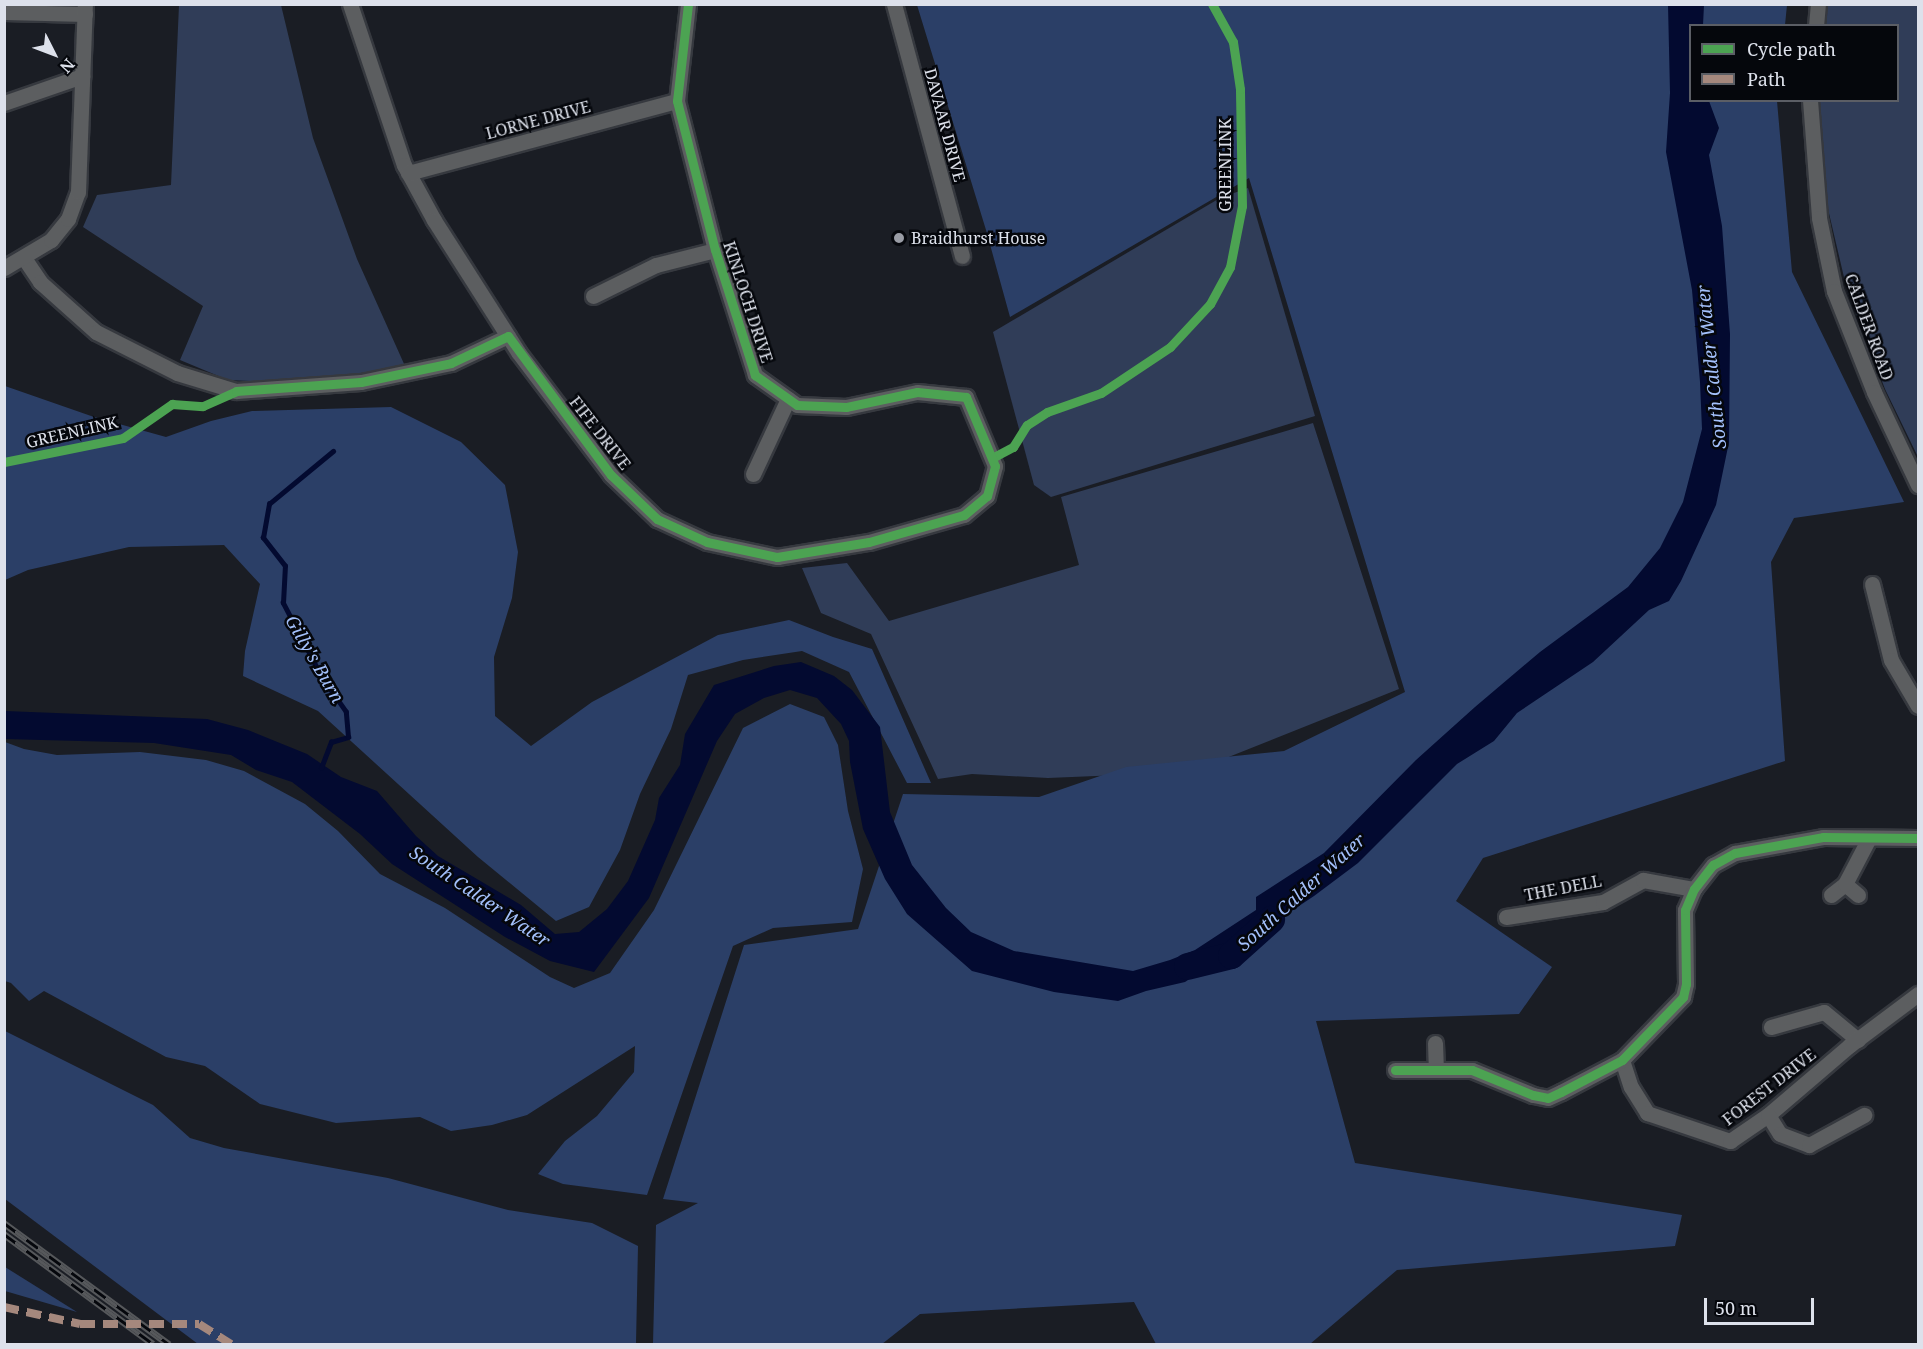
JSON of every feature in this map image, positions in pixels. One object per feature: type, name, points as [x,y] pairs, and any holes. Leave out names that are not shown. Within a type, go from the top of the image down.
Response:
[{"type":"street","name":"FIFE DRIVE","points":[[350,4],[408,174],[434,220],[508,336],[611,475],[657,519],[707,542],[777,557],[869,542],[964,515]]},
{"type":"street","points":[[677,101],[688,4]]},
{"type":"street","name":"DAVAAR DRIVE","points":[[894,4],[962,256]]},
{"type":"street","points":[[1816,24],[1818,4]]},
{"type":"street","points":[[4,12],[85,9],[78,192],[68,219],[51,240],[4,268]]},
{"type":"street","points":[[4,103],[82,76]]},
{"type":"street","name":"LORNE DRIVE","points":[[408,174],[677,101]]},
{"type":"street","name":"KINLOCH DRIVE","points":[[677,101],[715,249],[755,375],[797,405],[846,407],[917,392],[966,396],[995,466],[987,496],[964,515]]},
{"type":"street","name":"CALDER ROAD","points":[[1810,102],[1819,218],[1834,291],[1874,392],[1918,485]]},
{"type":"street","points":[[592,296],[656,265],[715,249]]},
{"type":"street","points":[[24,258],[40,282],[96,332],[177,373],[236,391],[361,382],[451,363],[508,336]]},
{"type":"street","points":[[753,474],[788,399]]},
{"type":"street","points":[[1872,584],[1891,660],[1918,706]]},
{"type":"street","points":[[1395,1070],[1472,1070],[1533,1095],[1548,1098],[1622,1060],[1683,997],[1686,984],[1685,910],[1694,889],[1713,864],[1736,853],[1823,837],[1868,840],[1918,838]]},
{"type":"street","points":[[1831,895],[1845,884],[1868,840]]},
{"type":"street","name":"THE DELL","points":[[1506,916],[1603,902],[1643,880],[1694,889]]},
{"type":"street","points":[[1845,884],[1858,895]]},
{"type":"street","name":"FOREST DRIVE","points":[[1622,1060],[1631,1087],[1647,1113],[1730,1141],[1768,1115],[1858,1040],[1918,994]]},
{"type":"street","points":[[1771,1028],[1824,1012],[1858,1040]]},
{"type":"street","points":[[1435,1043],[1436,1069]]},
{"type":"street","points":[[1768,1115],[1779,1134],[1809,1145],[1864,1115]]},
{"type":"shaded area","points":[[179,5],[281,5],[313,138],[357,259],[405,366],[342,376],[272,382],[228,380],[180,360],[203,306],[83,227],[97,195],[171,185]]},
{"type":"shaded area","points":[[917,5],[1787,5],[1785,24],[1689,24],[1689,102],[1777,102],[1792,272],[1904,502],[1794,518],[1771,562],[1785,761],[1483,858],[1456,901],[1552,967],[1519,1014],[1316,1021],[1355,1163],[1682,1215],[1675,1246],[1397,1270],[1310,1344],[1156,1344],[1134,1302],[920,1314],[882,1344],[653,1344],[656,1225],[698,1203],[663,1199],[744,945],[858,929],[903,794],[1039,797],[1126,767],[1284,751],[1405,692],[1249,178],[1010,317],[986,230]]},
{"type":"shaded area","points":[[1826,5],[1918,5],[1918,457],[1885,389],[1847,290],[1828,209],[1819,110],[1819,102],[1899,102],[1899,24],[1824,24]]},
{"type":"shaded area","points":[[1248,188],[1315,416],[1051,497],[1034,485],[993,332],[1220,198]]},
{"type":"shaded area","points":[[5,386],[94,417],[166,437],[211,421],[252,411],[391,407],[461,442],[505,485],[518,552],[512,598],[494,657],[495,716],[531,746],[592,702],[718,635],[789,620],[872,649],[931,783],[907,783],[849,672],[802,651],[743,660],[688,675],[671,729],[640,794],[620,850],[589,907],[556,921],[478,857],[318,711],[243,676],[245,651],[260,584],[224,545],[129,547],[28,570],[5,580]]},
{"type":"shaded area","points":[[1313,423],[1399,689],[1191,772],[1048,778],[972,774],[938,779],[871,634],[821,613],[802,568],[847,563],[889,621],[1079,565],[1061,497]]},
{"type":"shaded area","points":[[790,704],[824,717],[838,745],[848,811],[863,869],[852,922],[773,928],[733,946],[647,1195],[563,1184],[538,1174],[565,1141],[597,1116],[634,1072],[635,1046],[527,1115],[492,1125],[451,1131],[420,1117],[336,1123],[260,1104],[205,1066],[166,1057],[44,991],[29,1001],[11,983],[5,981],[5,742],[24,749],[57,755],[140,752],[206,760],[244,771],[305,804],[338,831],[380,874],[445,908],[550,977],[574,988],[610,973],[654,910],[743,728]]},
{"type":"shaded area","points":[[5,1031],[153,1105],[190,1138],[224,1148],[388,1178],[508,1210],[592,1223],[638,1246],[636,1344],[198,1344],[5,1199]]},
{"type":"shaded area","points":[[5,1267],[77,1312],[5,1291]]},
{"type":"water","name":"South Calder Water","points":[[1668,5],[1704,5],[1703,24],[1689,24],[1689,102],[1709,102],[1719,128],[1709,155],[1722,226],[1730,334],[1729,442],[1716,505],[1681,581],[1669,601],[1649,610],[1593,662],[1517,713],[1494,741],[1457,764],[1358,863],[1314,896],[1185,982],[1146,991],[1118,1001],[1054,992],[972,971],[907,914],[885,879],[863,829],[850,762],[849,741],[841,724],[817,698],[790,690],[764,698],[735,714],[717,741],[649,898],[594,972],[550,961],[505,937],[392,864],[360,834],[292,782],[256,770],[231,755],[154,743],[5,739],[5,711],[207,719],[248,730],[307,754],[341,777],[377,791],[416,836],[438,856],[521,905],[555,934],[579,932],[607,909],[628,881],[655,820],[659,798],[680,765],[685,734],[714,685],[774,666],[801,662],[834,676],[852,690],[880,727],[890,812],[912,865],[946,908],[971,932],[1014,951],[1133,971],[1170,960],[1195,950],[1256,910],[1256,897],[1324,853],[1416,760],[1475,707],[1540,652],[1628,587],[1660,548],[1683,502],[1702,429],[1692,290],[1666,152],[1670,93]]},
{"type":"waterway","name":"Gilly's Burn","points":[[321,768],[331,742],[348,737],[346,712],[322,678],[283,603],[285,566],[263,538],[269,504],[333,451]]},
{"type":"waterway","name":"South Calder Water","points":[[1187,966],[1231,955],[1271,919]]},
{"type":"railway","points":[[4,1223],[169,1344]]},
{"type":"railway","points":[[4,1234],[153,1344]]},
{"type":"marked path","points":[[4,1307],[80,1324],[199,1324],[231,1344]]},
{"type":"cycle path","name":"GREENLINK","points":[[4,462],[123,438],[172,404],[203,406],[236,391],[361,382],[451,363],[508,336],[611,475],[657,519],[707,542],[777,557],[869,542],[964,515],[987,496],[995,466],[966,397],[917,392],[846,407],[797,405],[755,375],[715,250],[677,101],[688,4]]},
{"type":"cycle path","name":"GREENLINK","points":[[992,458],[1013,447],[1027,425],[1047,412],[1101,393],[1170,347],[1210,304],[1230,267],[1242,206],[1240,89],[1233,42],[1212,4]]},
{"type":"cycle path","points":[[1395,1070],[1472,1070],[1533,1095],[1548,1098],[1622,1060],[1683,997],[1686,984],[1685,910],[1694,889],[1713,865],[1735,853],[1823,837],[1918,838]]},
{"type":"place","name":"Braidhurst House","points":[[899,238]]}]
